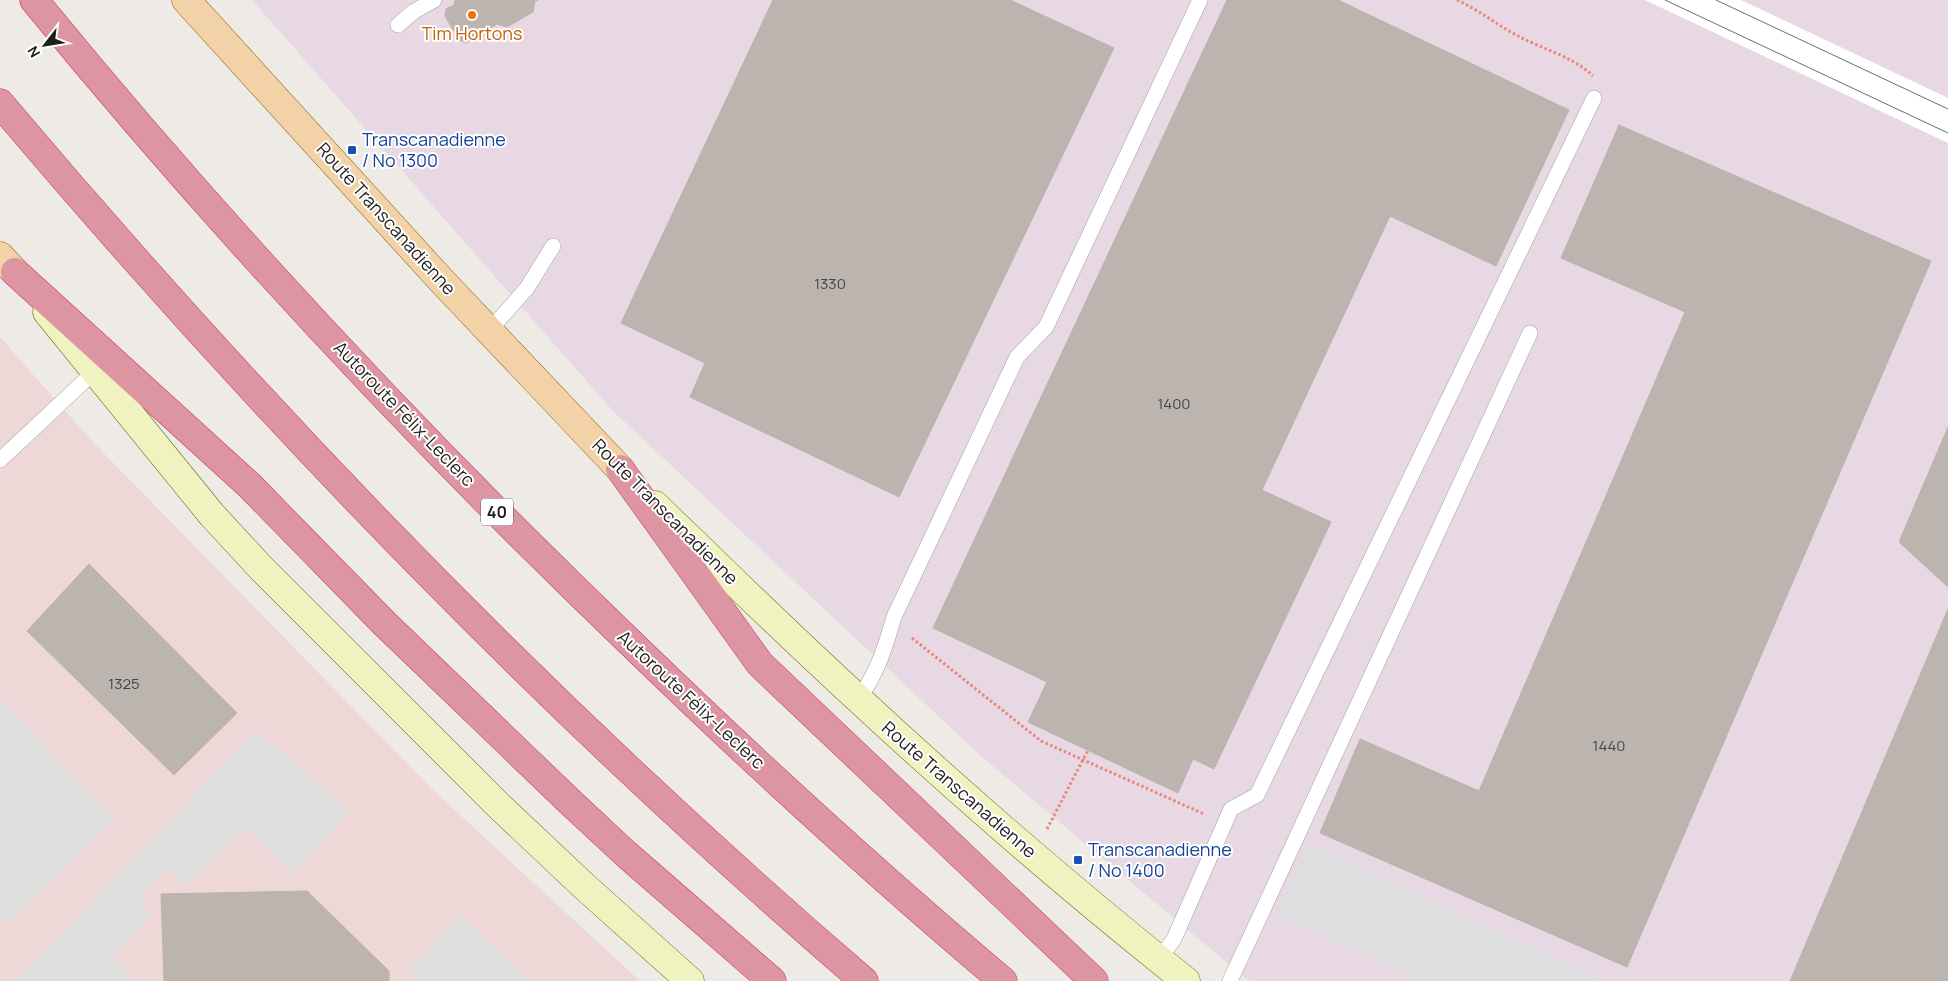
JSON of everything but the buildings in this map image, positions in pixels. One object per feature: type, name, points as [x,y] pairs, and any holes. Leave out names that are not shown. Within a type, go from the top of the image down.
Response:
[{"type":"highway","name":"Autoroute Félix-Leclerc","points":[[34,0],[136,121],[266,268],[361,371],[524,539],[705,715],[804,807],[1003,981]]},
{"type":"highway","points":[[0,103],[195,327],[336,479],[410,555],[592,734],[755,886],[864,981]]},
{"type":"highway","points":[[7,264],[249,485],[398,637],[568,800],[626,854],[772,981]]},
{"type":"highway","points":[[620,469],[760,664],[1094,981]]},
{"type":"main road","name":"Route Transcanadienne","points":[[186,0],[489,331],[620,469],[782,630],[982,812],[1186,981]]},
{"type":"main road","points":[[7,264],[212,515],[262,569],[492,799],[585,887],[690,981]]},
{"type":"lane","points":[[398,25],[413,12],[434,0]]},
{"type":"lane","points":[[858,700],[873,678],[882,659],[894,617],[1017,357],[1046,327],[1200,0]]},
{"type":"lane","points":[[1159,959],[1174,938],[1232,809],[1257,795],[1594,98]]},
{"type":"lane","points":[[489,331],[527,288],[553,246]]},
{"type":"lane","points":[[1230,981],[1530,333]]},
{"type":"lane","points":[[0,460],[95,371]]},
{"type":"path","points":[[1457,0],[1518,36],[1583,65],[1594,76],[1596,86],[1594,98]]},
{"type":"path","points":[[905,632],[1041,741],[1225,823]]},
{"type":"path","points":[[1045,832],[1088,750]]},
{"type":"shaded area","points":[[252,0],[1948,0],[1948,981],[1249,981],[983,758],[612,410]]},
{"type":"shaded area","points":[[0,337],[91,440],[433,790],[640,981],[0,981]]},
{"type":"shaded area","points":[[0,700],[115,818],[7,923],[0,916]]},
{"type":"shaded area","points":[[256,730],[348,810],[293,875],[244,827],[186,886],[169,867],[139,898],[151,914],[114,956],[132,981],[17,981]]},
{"type":"shaded area","points":[[1309,844],[1605,981],[1413,981],[1414,978],[1277,915]]},
{"type":"shaded area","points":[[460,916],[528,981],[420,981],[409,970]]},
{"type":"pier","points":[[1645,0],[1741,0],[1948,98],[1948,143]]},
{"type":"tram line","points":[[1665,0],[1948,133]]},
{"type":"tram line","points":[[1716,0],[1948,109]]},
{"type":"place","name":"Tim Hortons","points":[[472,15]]},
{"type":"place","name":"Transcanadienne / No 1300","points":[[352,150]]},
{"type":"place","name":"Transcanadienne / No 1400","points":[[1078,860]]}]
